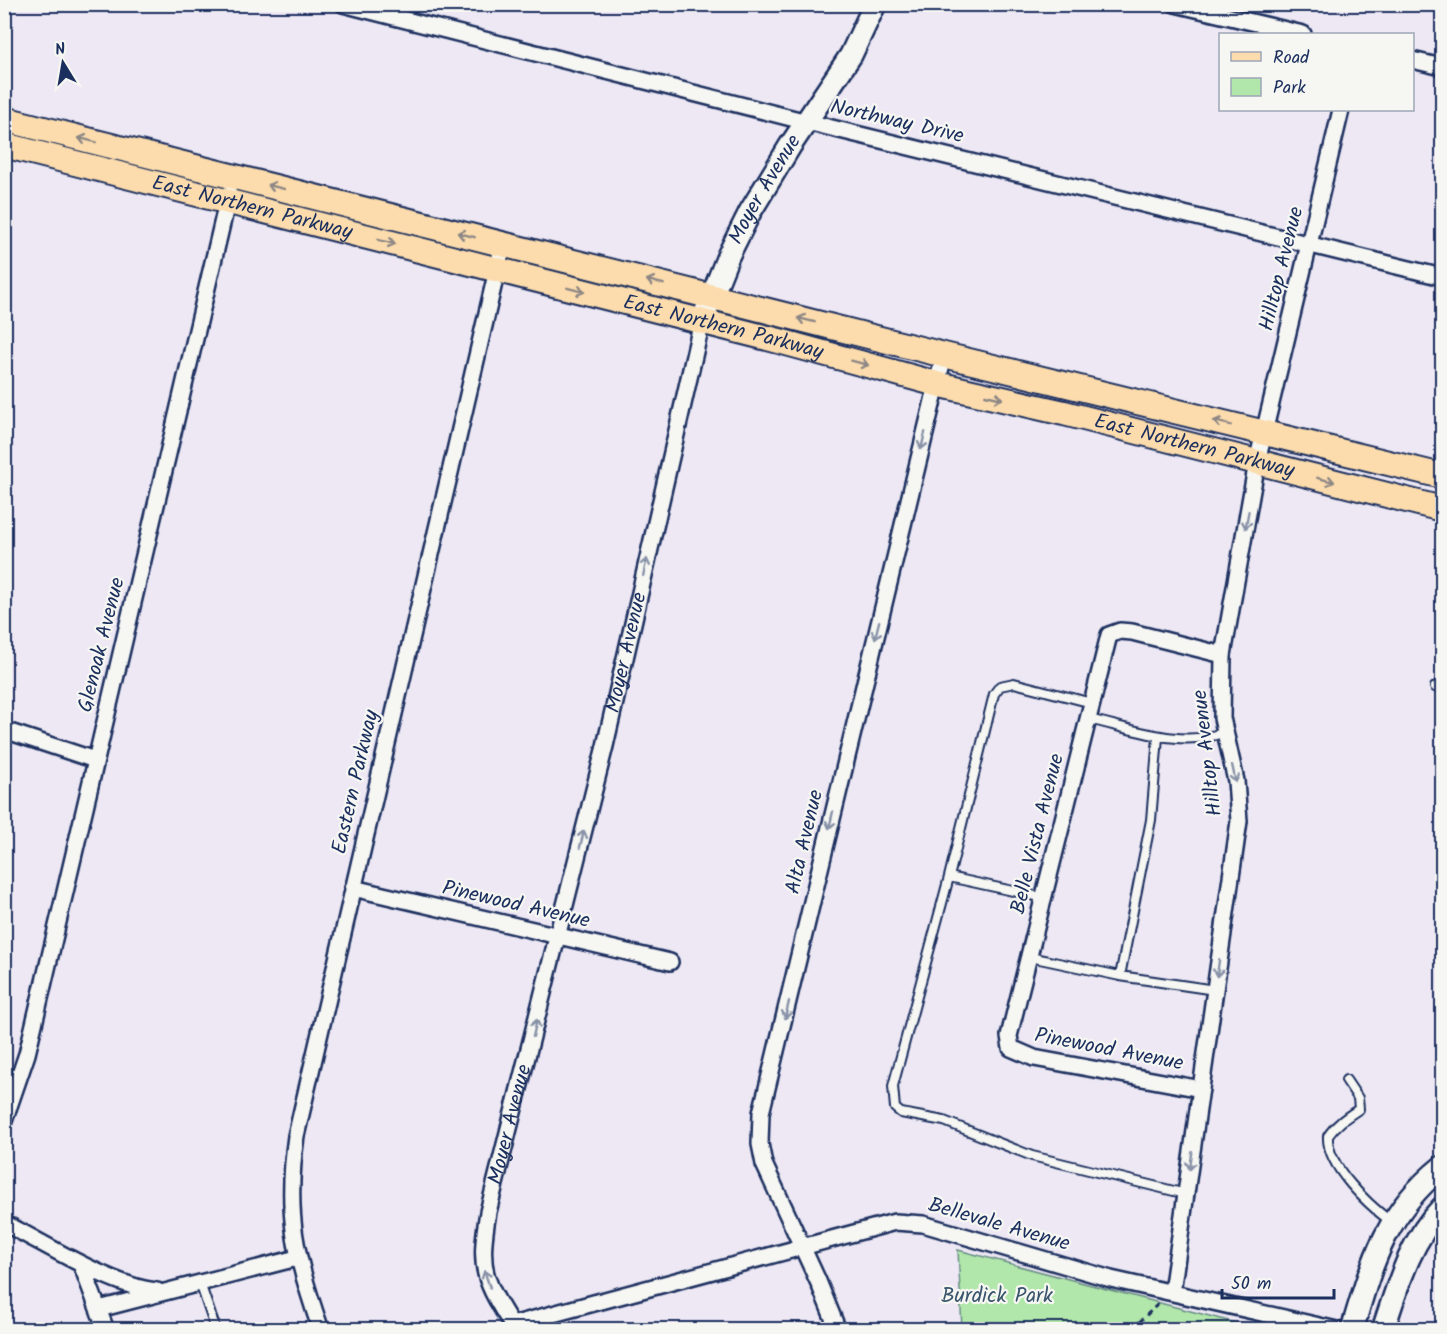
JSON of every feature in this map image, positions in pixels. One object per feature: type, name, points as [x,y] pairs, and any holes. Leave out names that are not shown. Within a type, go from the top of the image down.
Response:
[{"type":"main road","name":"East Northern Parkway","points":[[4,119],[944,355],[1443,476]]},
{"type":"main road","name":"East Northern Parkway","points":[[4,145],[702,321],[937,384],[1064,413],[1443,508]]},
{"type":"street","name":"Northway Drive","points":[[343,4],[807,122],[1443,277]]},
{"type":"street","name":"Moyer Avenue","points":[[514,1327],[487,1283],[483,1268],[484,1238],[497,1174],[522,1085],[556,937],[605,746],[702,321],[728,256],[750,212],[784,155],[851,55],[875,4]]},
{"type":"street","points":[[1175,4],[1299,33]]},
{"type":"street","points":[[1414,60],[1443,67]]},
{"type":"street","name":"Hilltop Avenue","points":[[1172,1292],[1239,821],[1239,800],[1220,702],[1223,655],[1257,462],[1341,111]]},
{"type":"street","name":"Glenoak Avenue","points":[[4,1121],[27,1054],[233,176]]},
{"type":"street","name":"Eastern Parkway","points":[[321,1329],[297,1258],[290,1195],[296,1136],[504,244]]},
{"type":"street","name":"Alta Avenue","points":[[838,1329],[803,1246],[764,1164],[760,1144],[761,1113],[944,355]]},
{"type":"street","name":"Belle Vista Avenue","points":[[1011,1048],[1008,1036],[1012,1018],[1045,898],[1105,642],[1114,632],[1132,632],[1223,655]]},
{"type":"street","points":[[4,730],[95,760]]},
{"type":"street","name":"Pinewood Avenue","points":[[353,888],[670,962]]},
{"type":"street","name":"Pinewood Avenue","points":[[1011,1048],[1022,1054],[1069,1067],[1201,1089]]},
{"type":"street","points":[[1352,1329],[1374,1260],[1391,1222],[1410,1196],[1443,1167]]},
{"type":"street","points":[[1383,1329],[1401,1276],[1420,1238],[1443,1208]]},
{"type":"street","name":"Bellevale Avenue","points":[[514,1327],[895,1222],[922,1224],[1111,1279],[1337,1329]]},
{"type":"street","points":[[4,1223],[63,1253],[82,1266],[139,1289],[158,1291],[297,1258]]},
{"type":"street","points":[[82,1266],[106,1329]]},
{"type":"street","points":[[99,1309],[173,1288]]},
{"type":"lane","points":[[1092,703],[1014,683],[1000,686],[991,705],[950,877],[893,1086],[895,1108],[901,1113],[944,1121],[994,1143],[1032,1156],[1186,1194]]},
{"type":"lane","points":[[1088,719],[1158,737],[1213,737],[1225,732]]},
{"type":"lane","points":[[1120,976],[1151,820],[1158,737]]},
{"type":"lane","points":[[950,877],[1045,898]]},
{"type":"lane","points":[[1030,957],[1120,976],[1215,990]]},
{"type":"lane","points":[[1346,1080],[1358,1098],[1359,1109],[1342,1120],[1328,1136],[1329,1148],[1362,1198],[1391,1222]]},
{"type":"lane","points":[[200,1282],[216,1329]]},
{"type":"path","points":[[1131,1329],[1160,1302]]},
{"type":"green space","name":"Burdick Park","points":[[958,1250],[1259,1329],[962,1329]]}]
